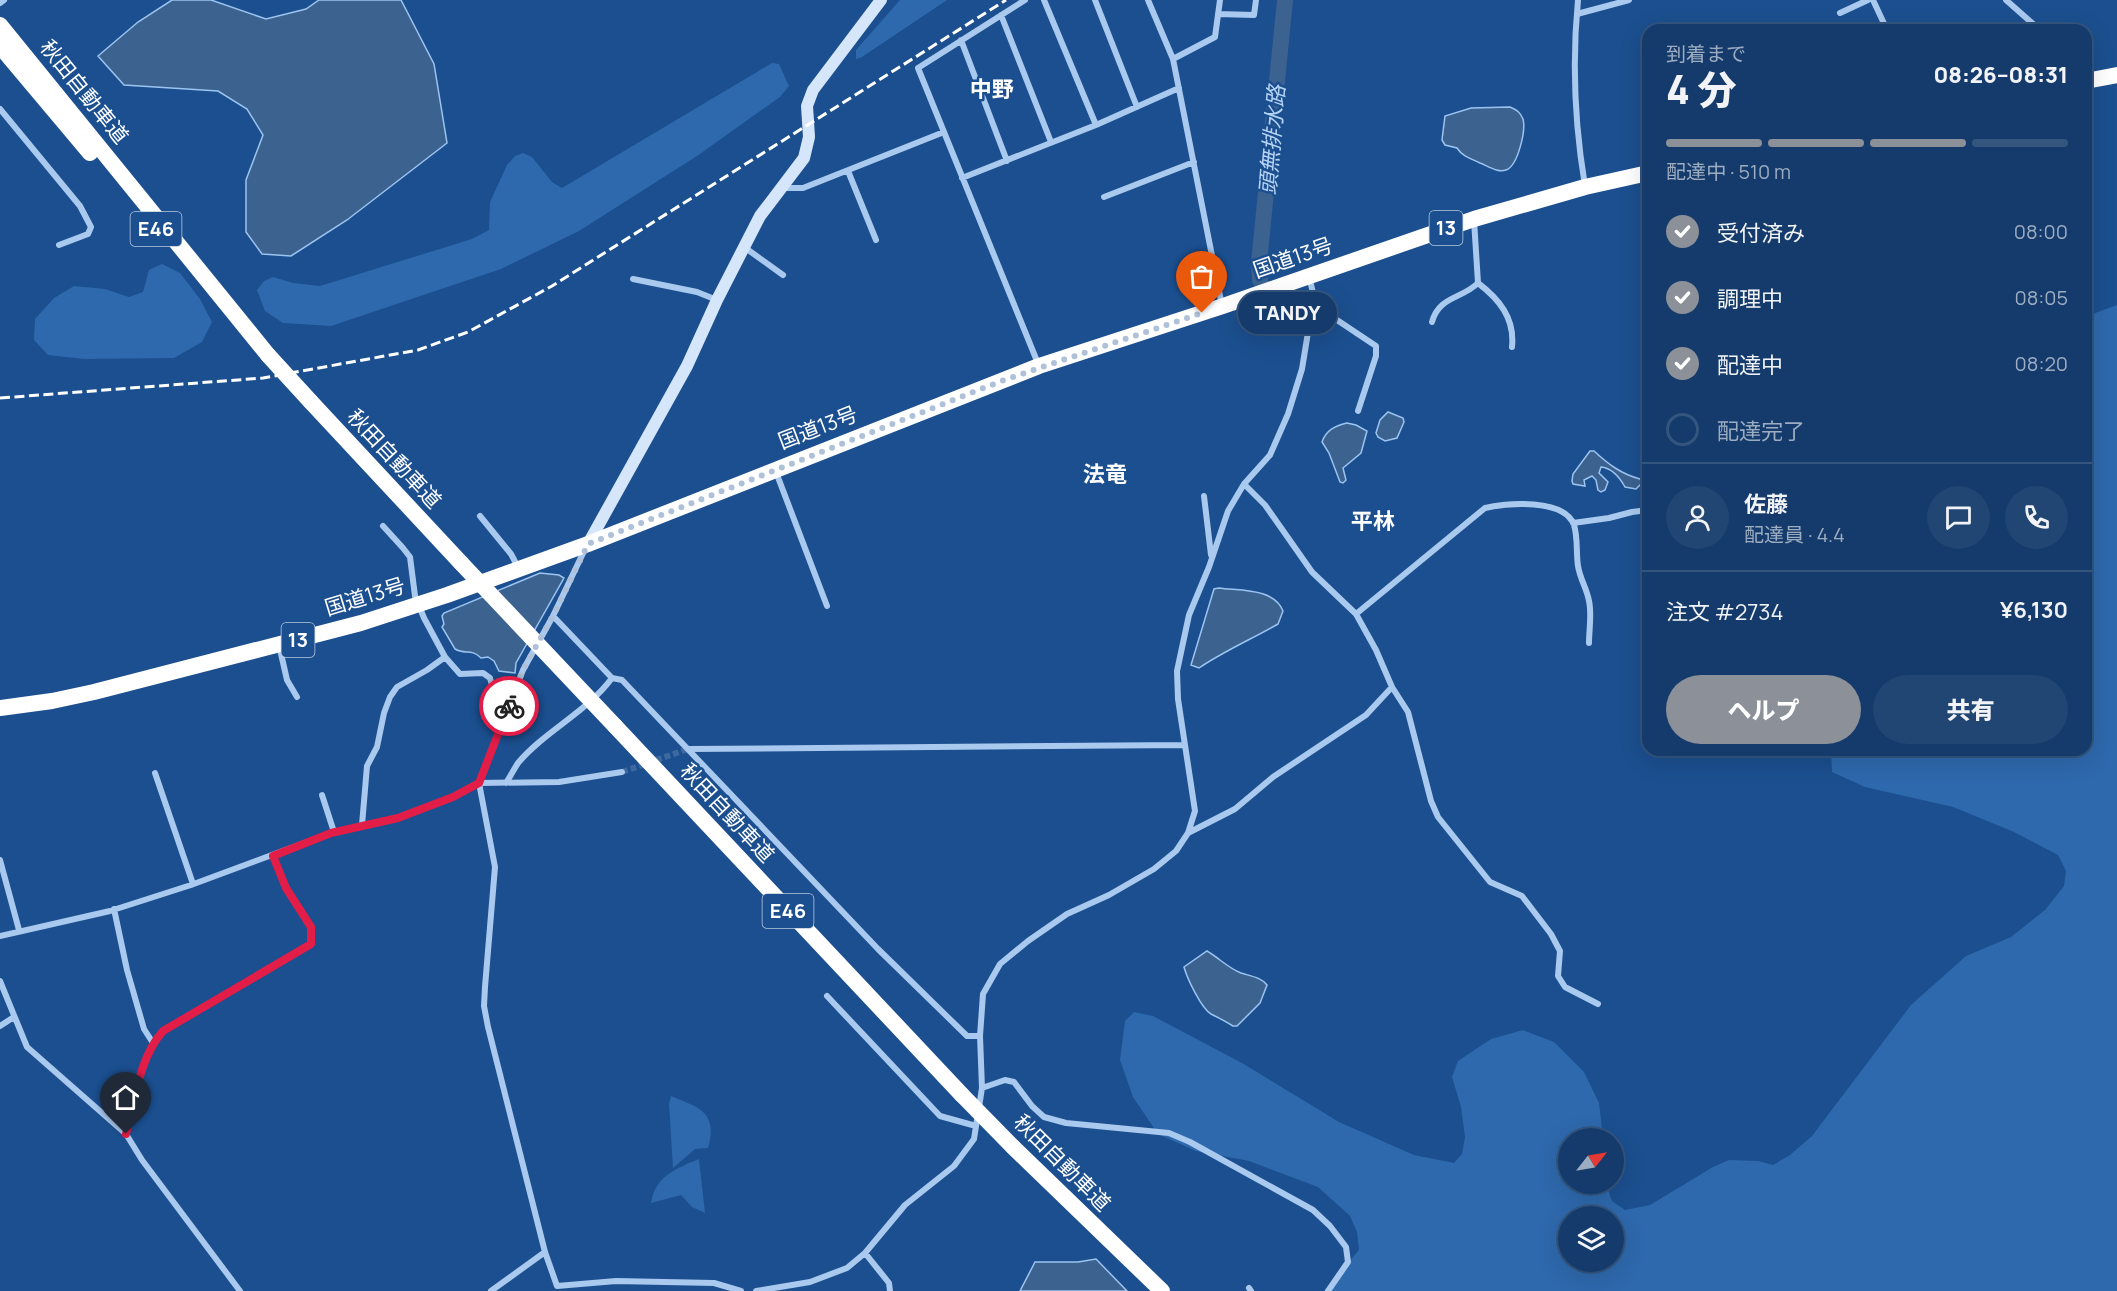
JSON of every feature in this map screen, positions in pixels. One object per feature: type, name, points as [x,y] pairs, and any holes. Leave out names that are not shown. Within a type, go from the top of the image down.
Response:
[{"type":"highway","name":"秋田自動車道","points":[[0,25],[268,355]]},
{"type":"highway","name":"秋田自動車道","points":[[0,46],[165,240],[460,564],[962,1095],[1162,1291]]},
{"type":"highway","points":[[2092,77],[2117,75]]},
{"type":"highway","name":"国道13号","points":[[0,708],[52,701],[94,692],[361,623],[588,544],[1039,366],[1223,306],[1474,219],[1585,187],[1642,174]]},
{"type":"street","points":[[0,3],[4,0]]},
{"type":"street","points":[[741,1291],[714,1282],[616,1281],[557,1286],[544,1252],[484,1006],[495,867],[479,783],[523,670],[553,616],[588,544],[687,366],[717,300],[760,216],[794,173],[808,148],[810,137],[807,106],[813,90],[881,0]]},
{"type":"street","points":[[1025,0],[918,68],[1039,366]]},
{"type":"street","points":[[1044,0],[1096,124]]},
{"type":"street","points":[[1095,0],[1137,106]]},
{"type":"street","points":[[1148,0],[1173,59],[1223,306]]},
{"type":"street","points":[[1173,59],[1215,37],[1220,0]]},
{"type":"street","points":[[1218,14],[1254,15],[1256,0]]},
{"type":"street","points":[[1578,0],[1578,145],[1585,187]]},
{"type":"street","points":[[1577,14],[1629,0]]},
{"type":"street","points":[[1840,13],[1868,0]]},
{"type":"street","points":[[1873,0],[1884,24]]},
{"type":"street","points":[[2006,0],[2033,24]]},
{"type":"street","points":[[1001,15],[1051,142]]},
{"type":"street","points":[[961,40],[1007,161]]},
{"type":"street","points":[[962,178],[1179,88]]},
{"type":"street","points":[[0,109],[80,206],[91,227],[88,234],[59,245]]},
{"type":"street","points":[[780,188],[803,188],[944,132]]},
{"type":"street","points":[[1104,197],[1194,162]]},
{"type":"street","points":[[848,171],[876,240]]},
{"type":"street","points":[[1474,219],[1478,283],[1496,297],[1508,316],[1513,336],[1512,346]]},
{"type":"street","points":[[743,247],[783,275]]},
{"type":"street","points":[[756,1291],[810,1282],[847,1268],[865,1253],[905,1205],[954,1166],[974,1139],[982,1088],[980,1036],[983,994],[1000,964],[1028,940],[1067,914],[1109,895],[1154,868],[1176,851],[1188,833],[1195,811],[1178,699],[1177,671],[1189,615],[1228,511],[1244,484],[1270,455],[1288,414],[1302,369],[1311,314],[1313,293],[1309,276]]},
{"type":"street","points":[[633,279],[697,292],[717,300]]},
{"type":"street","points":[[1432,322],[1435,312],[1442,304],[1470,291],[1478,283]]},
{"type":"street","points":[[1311,314],[1334,318],[1376,346],[1376,356],[1358,411]]},
{"type":"street","points":[[775,469],[827,606]]},
{"type":"street","points":[[1244,484],[1265,505],[1312,572],[1356,614],[1376,650],[1392,687],[1408,712],[1431,801],[1438,817],[1490,882],[1522,896],[1551,934],[1560,951],[1558,976],[1565,987],[1598,1004]]},
{"type":"street","points":[[1204,496],[1212,558]]},
{"type":"street","points":[[1356,614],[1485,508],[1526,503],[1560,511],[1570,518],[1575,527],[1578,569],[1590,602],[1589,643]]},
{"type":"street","points":[[1573,523],[1609,519],[1642,511]]},
{"type":"street","points":[[480,516],[511,554],[519,569]]},
{"type":"street","points":[[383,526],[410,557],[419,604],[445,657],[460,674],[483,674],[490,678],[495,696],[508,707]]},
{"type":"street","points":[[553,616],[612,678],[622,680],[886,957],[967,1036],[980,1036]]},
{"type":"street","points":[[279,645],[287,680],[297,697]]},
{"type":"street","points":[[362,825],[367,766],[377,747],[390,697],[398,687],[445,657]]},
{"type":"street","points":[[506,783],[518,764],[585,706],[612,678]]},
{"type":"street","points":[[1188,833],[1235,809],[1273,777],[1366,715],[1392,687]]},
{"type":"street","points":[[688,749],[1184,745]]},
{"type":"street","points":[[0,936],[114,909],[193,884],[334,832],[398,818],[453,797],[479,783],[559,782],[622,772]]},
{"type":"street","points":[[155,773],[193,884]]},
{"type":"street","points":[[322,795],[334,832]]},
{"type":"street","points":[[126,1134],[147,1055],[163,1031],[311,944],[311,927],[286,888],[273,856]]},
{"type":"street","points":[[0,860],[19,930]]},
{"type":"street","points":[[114,909],[144,1029],[153,1043]]},
{"type":"street","points":[[0,981],[27,1047],[126,1134],[142,1160],[240,1291]]},
{"type":"street","points":[[827,996],[940,1116],[976,1126]]},
{"type":"street","points":[[0,1026],[14,1017]]},
{"type":"street","points":[[982,1088],[1005,1080],[1014,1082],[1032,1106],[1044,1117],[1066,1123],[1169,1133],[1190,1142],[1313,1210],[1330,1226],[1346,1247],[1348,1262],[1328,1291]]},
{"type":"street","points":[[491,1291],[544,1252]]},
{"type":"street","points":[[865,1253],[889,1282],[890,1291]]},
{"type":"shaded area","points":[[172,0],[211,0],[266,19],[306,9],[319,0],[401,0],[434,64],[447,143],[347,220],[291,256],[262,254],[246,232],[246,180],[263,135],[247,109],[218,91],[124,85],[98,56],[138,22]]},
{"type":"shaded area","points":[[900,0],[947,0],[856,59],[856,50]]},
{"type":"shaded area","points":[[772,63],[779,64],[789,86],[780,97],[697,156],[579,231],[501,269],[331,326],[283,323],[265,311],[257,290],[264,281],[273,277],[293,283],[320,286],[472,239],[489,230],[490,202],[507,165],[515,156],[523,153],[532,157],[552,182],[562,188]]},
{"type":"shaded area","points":[[1510,107],[1518,112],[1524,124],[1517,155],[1506,170],[1496,170],[1470,158],[1457,148],[1445,145],[1442,140],[1445,116],[1471,108]]},
{"type":"shaded area","points":[[162,264],[180,273],[200,299],[212,322],[202,342],[174,358],[84,359],[48,355],[34,340],[35,319],[54,298],[74,286],[105,289],[129,297],[143,292],[149,270]]},
{"type":"shaded area","points":[[2117,305],[2117,1291],[1324,1291],[1359,1250],[1357,1232],[1350,1216],[1318,1187],[1249,1161],[1196,1151],[1158,1134],[1133,1097],[1120,1060],[1125,1021],[1134,1012],[1153,1016],[1242,1063],[1339,1122],[1414,1155],[1454,1163],[1462,1154],[1465,1137],[1461,1107],[1452,1077],[1458,1061],[1491,1039],[1523,1030],[1554,1042],[1584,1072],[1599,1103],[1602,1128],[1558,1128],[1558,1194],[1610,1194],[1612,1201],[1619,1206],[1558,1206],[1558,1272],[1624,1272],[1624,1209],[1650,1205],[1713,1167],[1729,1160],[1758,1161],[1773,1165],[1790,1155],[1812,1136],[1911,1005],[1966,956],[2011,937],[2045,910],[2064,886],[2066,871],[2058,855],[2014,832],[1953,807],[1865,787],[1832,772],[1831,756],[2092,756],[2092,314]]},
{"type":"shaded area","points":[[1388,412],[1403,418],[1404,422],[1397,438],[1385,441],[1376,433],[1380,420]]},
{"type":"shaded area","points":[[1347,423],[1367,431],[1361,453],[1343,468],[1346,480],[1343,483],[1340,482],[1329,453],[1322,442],[1332,429]]},
{"type":"shaded area","points":[[1590,451],[1594,451],[1621,471],[1640,479],[1642,483],[1636,489],[1625,487],[1609,469],[1601,467],[1599,473],[1608,482],[1605,490],[1601,492],[1598,490],[1596,480],[1592,476],[1584,480],[1585,486],[1573,484],[1573,474]]},
{"type":"shaded area","points":[[540,573],[559,575],[564,578],[516,663],[515,673],[499,671],[494,661],[488,657],[481,658],[474,653],[455,649],[442,627],[444,613]]},
{"type":"shaded area","points":[[1214,589],[1264,594],[1279,604],[1283,611],[1278,624],[1199,668],[1191,665]]},
{"type":"shaded area","points":[[1207,951],[1232,968],[1259,978],[1267,985],[1260,1003],[1237,1026],[1207,1011],[1188,978],[1184,967]]},
{"type":"shaded area","points":[[671,1096],[698,1108],[704,1113],[711,1126],[708,1148],[695,1149],[673,1168],[669,1104]]},
{"type":"shaded area","points":[[699,1159],[705,1213],[692,1207],[681,1195],[651,1203],[657,1186],[668,1174]]},
{"type":"shaded area","points":[[1096,1259],[1127,1291],[1020,1291],[1035,1262],[1078,1262]]},
{"type":"waterway","name":"頭無排水路","points":[[1260,280],[1259,263],[1285,0]]},
{"type":"tunnel","points":[[622,772],[688,749]]},
{"type":"railway","points":[[0,398],[263,378],[418,350],[468,332],[552,286],[1006,0]]},
{"type":"way so far","points":[[509,706],[523,670],[553,616],[588,544],[1039,366],[1202,313]]},
{"type":"place","name":"TANDY","points":[[1202,313]]},
{"type":"district","name":"中野","points":[[992,89]]},
{"type":"district","name":"法竜","points":[[1105,474]]},
{"type":"district","name":"平林","points":[[1373,521]]},
{"type":"route","points":[[126,1134],[147,1055],[154,1041],[163,1031],[311,944],[311,927],[286,888],[273,856],[331,833],[398,818],[453,797],[479,783],[509,706]]}]
